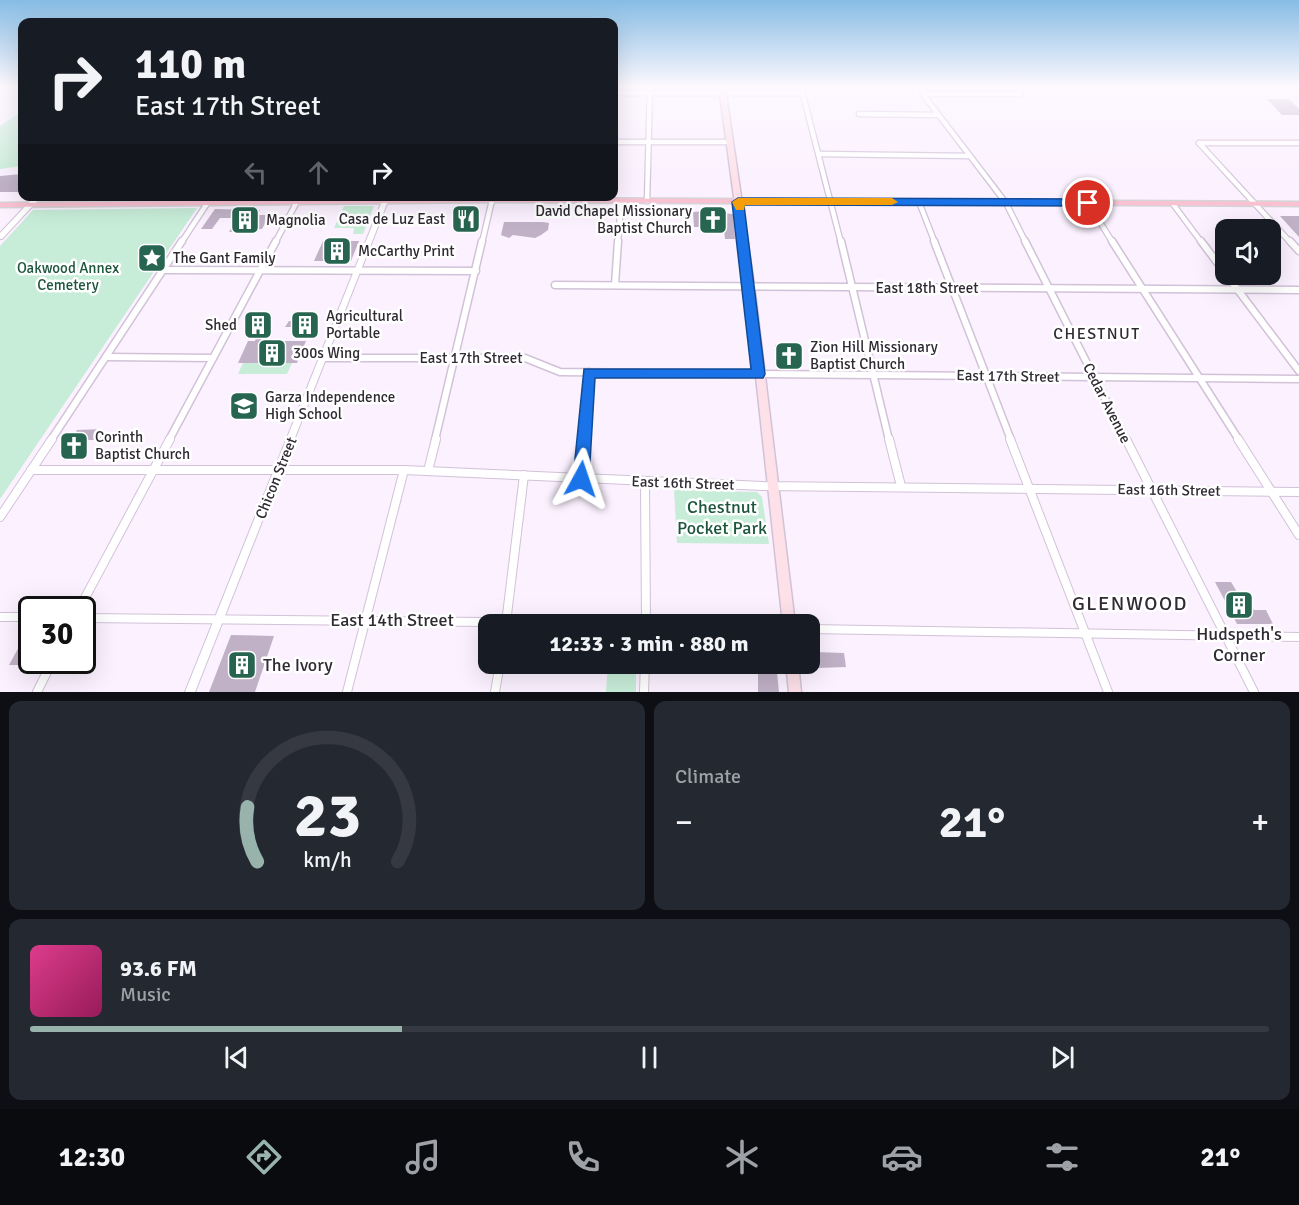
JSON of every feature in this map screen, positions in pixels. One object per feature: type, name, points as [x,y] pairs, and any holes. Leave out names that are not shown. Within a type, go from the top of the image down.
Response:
[{"type":"main road","points":[[725,119],[750,285],[758,374],[788,614]]},
{"type":"main road","points":[[0,205],[174,201]]},
{"type":"main road","points":[[618,201],[1299,204]]},
{"type":"main road","points":[[793,674],[795,692]]},
{"type":"street","points":[[647,201],[649,119]]},
{"type":"street","points":[[810,119],[901,486]]},
{"type":"street","name":"Cedar Avenue","points":[[941,119],[1005,203],[1254,692]]},
{"type":"street","points":[[618,142],[728,142]]},
{"type":"street","points":[[1299,143],[1199,142],[1299,251]]},
{"type":"street","points":[[820,154],[970,156]]},
{"type":"street","points":[[0,237],[34,201]]},
{"type":"street","points":[[0,518],[209,201]]},
{"type":"street","points":[[86,596],[297,201]]},
{"type":"street","name":"Chicon Street","points":[[190,692],[385,201]]},
{"type":"street","points":[[428,471],[492,201]]},
{"type":"street","points":[[615,285],[621,201]]},
{"type":"street","points":[[919,202],[1108,692]]},
{"type":"street","points":[[1088,203],[1299,535]]},
{"type":"street","points":[[1173,204],[1299,371]]},
{"type":"street","points":[[164,270],[476,271]]},
{"type":"street","name":"East 18th Street","points":[[555,285],[1299,290]]},
{"type":"street","points":[[106,357],[213,358]]},
{"type":"street","name":"East 17th Street","points":[[324,358],[525,358],[560,372],[1299,379]]},
{"type":"street","points":[[581,479],[589,372]]},
{"type":"street","name":"East 16th Street","points":[[32,470],[404,470],[772,486],[1299,492]]},
{"type":"street","points":[[346,692],[404,470]]},
{"type":"street","points":[[507,614],[524,475]]},
{"type":"street","points":[[645,482],[646,614]]},
{"type":"street","points":[[0,617],[18,617]]},
{"type":"street","name":"East 14th Street","points":[[96,618],[478,621]]},
{"type":"street","points":[[820,629],[1299,637]]},
{"type":"street","points":[[37,692],[46,674]]},
{"type":"street","points":[[495,692],[498,674]]},
{"type":"street","points":[[644,692],[645,674]]},
{"type":"green space","points":[[10,119],[18,119],[18,167],[0,169],[0,126]]},
{"type":"green space","points":[[344,206],[374,206],[363,234],[353,234],[354,228],[334,228]]},
{"type":"green space","name":"Oakwood Annex Cemetery","points":[[197,208],[0,499],[0,246],[33,210]]},
{"type":"green space","points":[[243,363],[292,363],[287,374],[238,374]]},
{"type":"green space","name":"Chestnut Pocket Park","points":[[674,490],[757,492],[762,497],[769,544],[677,543]]},
{"type":"green space","points":[[607,674],[636,674],[636,692],[606,692]]},
{"type":"building","points":[[18,174],[18,192],[0,192],[0,176]]},
{"type":"building","name":"Magnolia","points":[[215,209],[260,210],[257,215],[270,215],[262,229],[229,232],[237,218],[220,218],[212,229],[201,229]]},
{"type":"building","name":"David Chapel Missionary Baptist Church","points":[[715,210],[720,213],[733,214],[735,239],[725,239],[724,229],[720,227],[694,227],[693,212]]},
{"type":"building","points":[[1280,216],[1299,216],[1299,237]]},
{"type":"building","points":[[504,222],[549,223],[548,230],[535,238],[513,235],[509,238],[501,235]]},
{"type":"building","name":"McCarthy Print","points":[[323,241],[359,241],[351,261],[314,261]]},
{"type":"building","name":"Agricultural Portable","points":[[318,320],[315,327],[285,327],[289,321]]},
{"type":"building","name":"300s Wing","points":[[259,329],[267,329],[262,341],[306,341],[297,363],[238,363],[248,341],[255,341]]},
{"type":"building","name":"Zion Hill Missionary Baptist Church","points":[[775,345],[797,345],[801,362],[794,366],[779,366]]},
{"type":"building","name":"Corinth Baptist Church","points":[[103,429],[101,433],[105,433],[101,440],[85,440],[77,453],[63,454],[77,430]]},
{"type":"building","name":"Hudspeth's Corner","points":[[1215,582],[1231,582],[1242,600],[1248,600],[1254,610],[1266,610],[1273,624],[1237,624]]},
{"type":"building","name":"The Ivory","points":[[231,635],[274,636],[255,692],[209,692]]},
{"type":"building","points":[[18,649],[18,665],[9,665]]},
{"type":"building","points":[[820,652],[844,653],[846,667],[820,668]]},
{"type":"building","points":[[758,674],[777,674],[779,692],[758,692]]},
{"type":"slow traffic","points":[[740,207],[738,202],[892,202]]},
{"type":"place","name":"Casa de Luz East","points":[[466,219]]},
{"type":"place","name":"Magnolia","points":[[245,220]]},
{"type":"place","name":"David Chapel Missionary Baptist Church","points":[[713,220]]},
{"type":"place","name":"McCarthy Print","points":[[337,251]]},
{"type":"place","name":"The Gant Family","points":[[152,258]]},
{"type":"place","name":"Shed","points":[[258,325]]},
{"type":"place","name":"Agricultural Portable","points":[[305,325]]},
{"type":"place","name":"300s Wing","points":[[272,353]]},
{"type":"place","name":"Zion Hill Missionary Baptist Church","points":[[789,356]]},
{"type":"place","name":"Garza Independence High School","points":[[244,406]]},
{"type":"place","name":"Corinth Baptist Church","points":[[74,446]]},
{"type":"place","name":"Hudspeth's Corner","points":[[1239,605]]},
{"type":"place","name":"The Ivory","points":[[242,665]]},
{"type":"district","name":"CHESTNUT","points":[[1097,334]]},
{"type":"district","name":"GLENWOOD","points":[[1130,603]]},
{"type":"route","points":[[581,479],[589,372],[758,374],[750,285],[738,202],[1088,203]]}]
